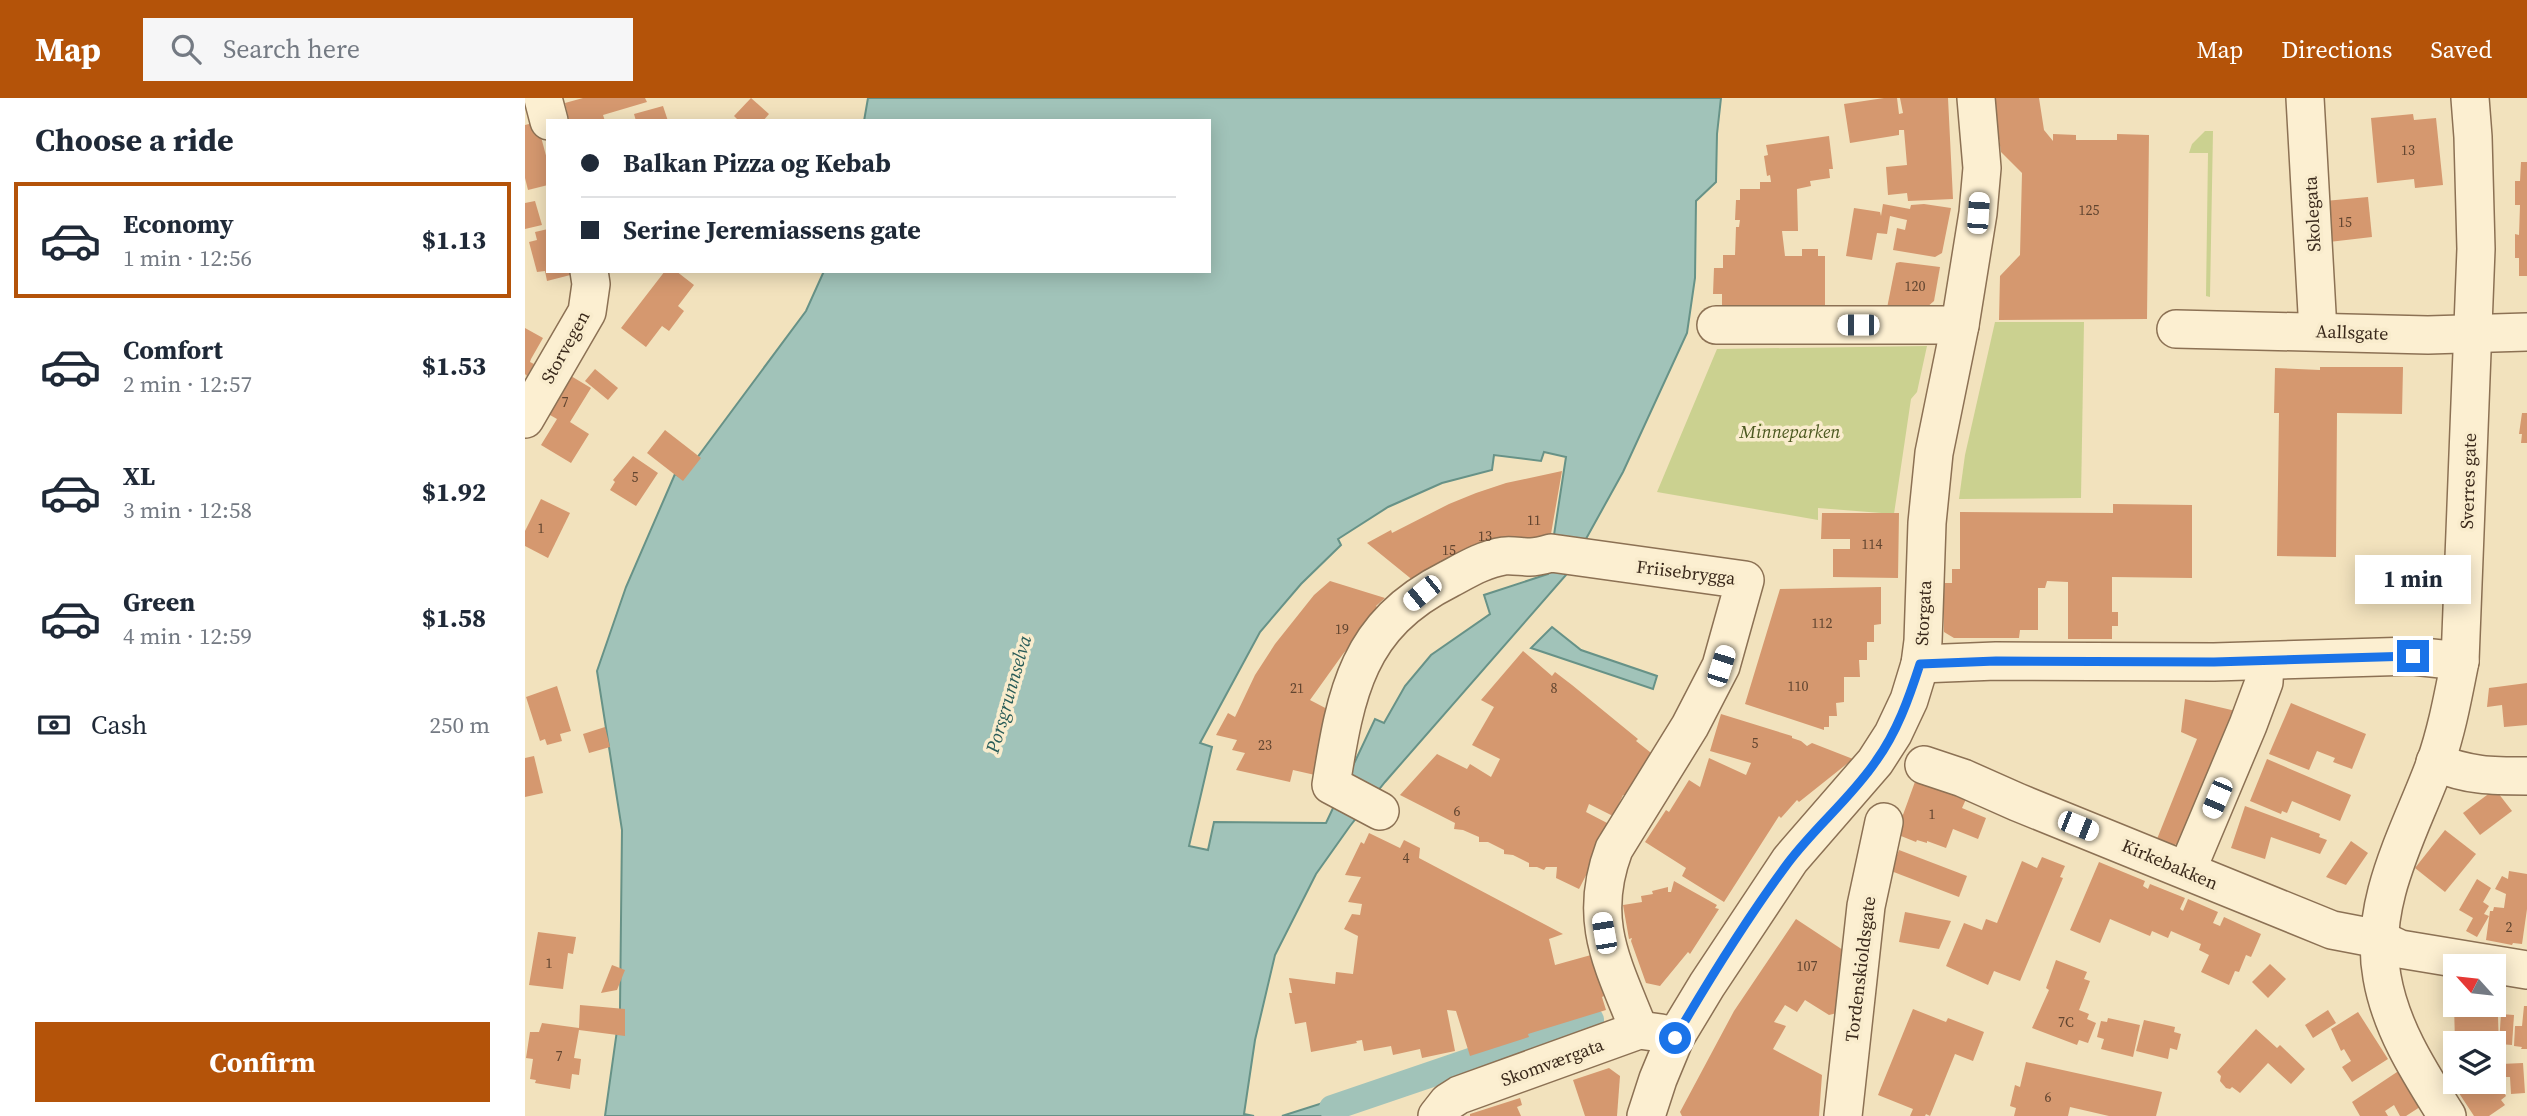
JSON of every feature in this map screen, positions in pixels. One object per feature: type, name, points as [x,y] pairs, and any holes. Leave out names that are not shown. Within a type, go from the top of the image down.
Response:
[{"type":"street","points":[[543,98],[548,119]]},
{"type":"street","name":"Storgata","points":[[1646,1116],[1675,1038],[1707,985],[1790,860],[1875,762],[1893,734],[1909,700],[1920,664],[1923,641],[1927,523],[1934,453],[1960,325],[1978,213],[1982,168],[1976,98]]},
{"type":"street","name":"Skolegata","points":[[2305,98],[2318,331]]},
{"type":"street","name":"Sverres gate","points":[[2447,1116],[2397,1030],[2382,977],[2379,939],[2382,914],[2394,868],[2449,721],[2460,661],[2476,237],[2470,98]]},
{"type":"street","name":"Storvegen","points":[[525,419],[587,312],[591,284],[589,273]]},
{"type":"street","points":[[1716,326],[1960,325]]},
{"type":"street","name":"Aallsgate","points":[[2176,329],[2428,335],[2527,332]]},
{"type":"street","name":"Friisebrygga","points":[[1380,811],[1331,785],[1349,695],[1359,666],[1386,624],[1422,593],[1480,564],[1504,556],[1555,556],[1745,580],[1721,666],[1691,726],[1614,849],[1606,871],[1601,916],[1607,950],[1639,1030]]},
{"type":"street","points":[[1920,664],[1996,661],[2265,661],[2413,656],[2460,661]]},
{"type":"street","points":[[2187,870],[2248,725],[2264,682],[2265,661]]},
{"type":"street","points":[[2435,762],[2484,777],[2527,776]]},
{"type":"street","name":"Kirkebakken","points":[[1924,765],[1963,778],[2323,927],[2379,939],[2400,949],[2527,970]]},
{"type":"street","name":"Tordenskioldsgate","points":[[1843,1116],[1866,906],[1884,822]]},
{"type":"street","points":[[1639,1030],[1657,1031],[1675,1038]]},
{"type":"street","name":"Skomværgata","points":[[1437,1116],[1448,1102],[1459,1095],[1639,1030]]},
{"type":"green space","points":[[2205,131],[2213,131],[2210,297],[2206,296],[2208,153],[2189,153],[2192,144]]},
{"type":"green space","points":[[1995,322],[2084,322],[2081,498],[1959,499],[1965,455]]},
{"type":"green space","name":"Minneparken","points":[[1927,346],[1917,392],[1911,399],[1894,514],[1818,508],[1818,520],[1657,492],[1717,349]]},
{"type":"water","name":"Porsgrunnselva","points":[[868,98],[1721,98],[1716,182],[1696,201],[1695,278],[1687,333],[1623,472],[1566,575],[1385,782],[1316,874],[1275,955],[1255,1040],[1244,1114],[1254,1116],[605,1116],[620,1009],[622,830],[597,671],[626,587],[675,474],[682,478],[806,311],[823,273],[1211,273],[1211,119],[864,119]],"holes":[[[1544,452],[1566,457],[1548,574],[1484,595],[1490,614],[1431,655],[1405,686],[1384,723],[1375,719],[1326,823],[1214,822],[1208,850],[1189,846],[1212,747],[1200,743],[1260,632],[1301,584],[1341,545],[1338,539],[1388,507],[1442,483],[1492,470],[1494,455],[1541,461]]]},
{"type":"water","points":[[1552,627],[1581,650],[1657,676],[1653,689],[1531,648]]},
{"type":"water","points":[[1329,1101],[1334,1116],[1282,1116]]},
{"type":"building","points":[[583,98],[645,98],[647,102],[603,115],[604,119],[569,119],[565,103]]},
{"type":"building","points":[[751,98],[769,114],[765,119],[737,119],[734,116]]},
{"type":"building","points":[[1897,98],[1899,114],[1903,113],[1900,98],[1948,98],[1953,199],[1908,201],[1907,193],[1888,195],[1886,167],[1907,165],[1904,130],[1899,130],[1899,135],[1850,143],[1844,104]]},
{"type":"building","points":[[1993,98],[2039,98],[2044,130],[2053,141],[2053,134],[2076,135],[2076,140],[2117,140],[2117,134],[2149,135],[2147,319],[1999,320],[2000,276],[2020,255],[2022,173],[2001,152]]},
{"type":"building","points":[[663,106],[667,119],[635,119],[634,114]]},
{"type":"building","points":[[2413,114],[2414,120],[2436,118],[2443,185],[2415,188],[2414,179],[2377,183],[2371,118]]},
{"type":"building","points":[[537,122],[546,156],[546,186],[528,190],[525,178],[525,125]]},
{"type":"building","points":[[1829,136],[1833,169],[1829,169],[1830,178],[1810,181],[1811,186],[1797,189],[1798,231],[1782,231],[1785,256],[1802,256],[1802,249],[1818,249],[1818,256],[1825,256],[1825,309],[1722,308],[1722,294],[1713,294],[1714,268],[1723,268],[1723,255],[1735,255],[1736,227],[1739,227],[1740,220],[1735,220],[1736,200],[1740,200],[1740,189],[1760,189],[1760,182],[1771,182],[1770,175],[1767,176],[1764,156],[1768,155],[1766,145]]},
{"type":"building","points":[[2521,162],[2527,162],[2527,276],[2519,276],[2519,258],[2515,258],[2515,234],[2519,235],[2520,205],[2515,205],[2515,181],[2520,181]]},
{"type":"building","points":[[2368,197],[2372,237],[2329,242],[2325,201]]},
{"type":"building","points":[[535,201],[542,225],[525,229],[525,203]]},
{"type":"building","points":[[1883,204],[1910,209],[1911,205],[1924,204],[1951,208],[1942,253],[1935,257],[1893,250],[1897,228],[1905,230],[1907,220],[1890,216],[1887,234],[1877,233],[1872,260],[1846,256],[1854,208],[1880,212],[1881,216]]},
{"type":"building","points":[[546,229],[546,273],[578,273],[547,281],[545,271],[537,272],[529,242],[537,240],[535,232]]},
{"type":"building","points":[[1896,263],[1940,267],[1934,301],[1926,308],[1887,308]]},
{"type":"building","points":[[663,273],[679,273],[694,285],[678,306],[684,311],[669,331],[662,326],[646,347],[621,328]]},
{"type":"building","points":[[525,328],[543,338],[531,359],[530,362],[534,364],[527,376],[525,374]]},
{"type":"building","points":[[2320,367],[2403,367],[2402,414],[2337,413],[2336,557],[2277,556],[2279,413],[2274,413],[2275,368],[2320,370]]},
{"type":"building","points":[[595,369],[618,388],[608,400],[585,381]]},
{"type":"building","points":[[566,373],[591,388],[570,422],[589,434],[571,463],[541,445],[557,419],[543,411]]},
{"type":"building","points":[[2522,413],[2527,413],[2527,443],[2521,443],[2522,434],[2519,434]]},
{"type":"building","points":[[665,430],[701,458],[683,481],[647,453]]},
{"type":"building","points":[[633,456],[658,473],[636,506],[610,490],[615,482],[613,480]]},
{"type":"building","points":[[1562,471],[1551,534],[1521,542],[1420,586],[1367,543],[1476,493],[1506,483]]},
{"type":"building","points":[[541,499],[570,513],[548,558],[525,546],[525,531]]},
{"type":"building","points":[[2113,504],[2192,505],[2192,578],[2112,577],[2112,612],[2118,612],[2118,626],[2112,626],[2112,639],[2068,639],[2068,582],[2047,581],[2045,588],[2038,588],[2038,630],[2020,630],[2019,638],[1954,638],[1944,632],[1943,583],[1952,583],[1952,569],[1960,569],[1960,512],[2113,513]]},
{"type":"building","points":[[1822,513],[1899,513],[1898,578],[1833,577],[1833,549],[1850,549],[1850,539],[1821,539]]},
{"type":"building","points":[[1330,581],[1385,598],[1376,606],[1383,614],[1368,625],[1343,654],[1310,700],[1331,711],[1315,775],[1293,770],[1290,782],[1236,770],[1245,753],[1232,750],[1237,740],[1216,735],[1228,713],[1235,717],[1255,675],[1275,644],[1314,595]]},
{"type":"building","points":[[1881,587],[1881,624],[1874,625],[1874,642],[1867,642],[1867,660],[1859,660],[1860,677],[1844,677],[1844,702],[1836,703],[1837,716],[1829,716],[1829,727],[1824,727],[1824,730],[1745,704],[1780,589]]},
{"type":"building","points":[[1523,651],[1552,676],[1555,672],[1572,685],[1655,756],[1626,795],[1623,795],[1613,816],[1589,804],[1586,812],[1609,824],[1579,889],[1556,878],[1557,867],[1546,867],[1544,870],[1529,867],[1529,863],[1513,855],[1504,854],[1504,850],[1488,842],[1479,842],[1479,837],[1454,829],[1455,823],[1400,795],[1437,754],[1467,769],[1470,764],[1491,777],[1500,759],[1472,745],[1494,707],[1481,700]]},
{"type":"building","points":[[2527,683],[2527,725],[2504,727],[2502,705],[2487,707],[2489,688]]},
{"type":"building","points":[[557,686],[571,731],[560,734],[562,741],[547,745],[545,739],[540,741],[526,697]]},
{"type":"building","points":[[2185,699],[2240,712],[2187,840],[2172,846],[2157,839],[2197,739],[2181,732]]},
{"type":"building","points":[[2291,703],[2366,734],[2352,769],[2333,762],[2335,758],[2317,751],[2309,770],[2269,754]]},
{"type":"building","points":[[1721,714],[1792,736],[1807,746],[1812,743],[1853,759],[1799,802],[1797,800],[1781,818],[1779,816],[1724,902],[1682,876],[1686,868],[1645,842],[1666,810],[1669,812],[1689,780],[1700,787],[1709,758],[1746,775],[1751,763],[1710,751]]},
{"type":"building","points":[[605,727],[610,747],[589,753],[583,734]]},
{"type":"building","points":[[534,756],[543,793],[525,797],[525,758]]},
{"type":"building","points":[[2267,759],[2351,795],[2340,821],[2292,801],[2287,813],[2282,811],[2281,814],[2250,801]]},
{"type":"building","points":[[1916,779],[1967,797],[1962,808],[1986,818],[1978,839],[1953,829],[1946,848],[1927,841],[1916,842],[1896,834]]},
{"type":"building","points":[[2495,789],[2512,811],[2480,835],[2463,813]]},
{"type":"building","points":[[2245,806],[2320,834],[2319,837],[2327,840],[2320,854],[2271,837],[2265,859],[2231,848]]},
{"type":"building","points":[[2445,830],[2476,854],[2445,892],[2415,868]]},
{"type":"building","points":[[1369,833],[1400,848],[1404,840],[1420,848],[1419,858],[1563,934],[1549,939],[1555,965],[1591,955],[1606,1010],[1528,1034],[1529,1037],[1470,1056],[1456,1011],[1447,1010],[1455,1051],[1422,1058],[1420,1049],[1393,1055],[1391,1046],[1364,1051],[1362,1040],[1311,1052],[1306,1022],[1295,1024],[1289,978],[1335,984],[1336,972],[1353,974],[1358,936],[1344,929],[1352,914],[1360,915],[1362,904],[1348,902],[1361,877],[1345,875],[1361,842],[1364,844]]},
{"type":"building","points":[[2351,841],[2368,853],[2346,885],[2326,877]]},
{"type":"building","points":[[1899,850],[1967,876],[1959,897],[1891,871]]},
{"type":"building","points":[[2042,857],[2065,866],[2060,877],[2063,878],[2020,981],[1994,971],[1988,985],[1946,966],[1964,923],[1982,930],[1986,919],[1997,923],[2022,861],[2037,868]]},
{"type":"building","points":[[2099,862],[2145,881],[2143,886],[2148,889],[2150,884],[2185,898],[2180,909],[2183,911],[2188,899],[2218,912],[2213,923],[2220,926],[2224,917],[2261,934],[2251,957],[2246,955],[2239,972],[2235,971],[2229,985],[2201,972],[2209,955],[2199,950],[2201,944],[2171,931],[2168,938],[2152,931],[2150,936],[2110,919],[2100,943],[2070,930]]},
{"type":"building","points":[[2509,871],[2527,874],[2527,909],[2522,944],[2486,940],[2490,911],[2493,911],[2494,907],[2504,908],[2506,894],[2495,889],[2502,876],[2508,879]]},
{"type":"building","points":[[2477,879],[2491,888],[2483,902],[2489,906],[2484,914],[2489,916],[2477,937],[2466,931],[2473,918],[2459,910]]},
{"type":"building","points":[[1674,881],[1717,905],[1715,908],[1719,909],[1690,954],[1688,952],[1660,986],[1646,983],[1632,938],[1629,939],[1623,905],[1642,902],[1641,896],[1653,894],[1652,891],[1668,887],[1668,892],[1671,892]]},
{"type":"building","points":[[1905,912],[1951,921],[1939,949],[1899,942]]},
{"type":"building","points":[[1796,919],[1849,954],[1837,1013],[1829,1015],[1805,1000],[1797,1012],[1785,1005],[1774,1022],[1786,1026],[1773,1049],[1822,1075],[1819,1116],[1682,1116],[1680,1112],[1734,1011]]},
{"type":"building","points":[[538,932],[576,937],[573,954],[568,953],[563,989],[529,985]]},
{"type":"building","points":[[2056,960],[2087,972],[2084,979],[2090,981],[2079,1010],[2089,1014],[2087,1019],[2096,1023],[2088,1043],[2079,1040],[2077,1045],[2032,1028],[2049,990],[2046,988]]},
{"type":"building","points":[[2270,964],[2286,979],[2268,998],[2252,982]]},
{"type":"building","points":[[612,965],[625,970],[617,990],[601,993]]},
{"type":"building","points":[[580,1005],[625,1009],[625,1036],[579,1030],[574,1058],[581,1059],[579,1075],[572,1074],[570,1089],[535,1083],[536,1080],[530,1079],[533,1059],[526,1058],[530,1032],[539,1032],[542,1023],[579,1028]]},
{"type":"building","points":[[2524,1006],[2527,1006],[2527,1049],[2521,1049],[2522,1047],[2514,1046],[2515,1026],[2522,1026]]},
{"type":"building","points":[[1913,1009],[1946,1022],[1948,1018],[1984,1032],[1973,1061],[1955,1054],[1930,1116],[1910,1116],[1913,1109],[1878,1095]]},
{"type":"building","points":[[2328,1010],[2336,1023],[2313,1038],[2305,1025]]},
{"type":"building","points":[[2358,1012],[2388,1059],[2352,1082],[2342,1067],[2351,1061],[2344,1049],[2341,1051],[2331,1029]]},
{"type":"building","points":[[2514,1015],[2512,1045],[2506,1045],[2506,1031],[2500,1031],[2501,1017]]},
{"type":"building","points":[[2454,1017],[2498,1017],[2498,1031],[2455,1031]]},
{"type":"building","points":[[2108,1018],[2140,1025],[2133,1057],[2101,1049],[2104,1039],[2097,1037],[2101,1021],[2107,1022]]},
{"type":"building","points":[[2144,1020],[2175,1027],[2174,1032],[2181,1034],[2177,1050],[2170,1048],[2168,1059],[2136,1051]]},
{"type":"building","points":[[2256,1029],[2277,1048],[2280,1045],[2305,1069],[2291,1084],[2268,1063],[2240,1093],[2232,1087],[2226,1088],[2217,1072]]},
{"type":"building","points":[[2026,1062],[2162,1092],[2156,1116],[2109,1116],[2070,1107],[2068,1116],[2014,1116],[2016,1108],[2010,1106],[2015,1085],[2020,1087]]},
{"type":"building","points":[[2523,1063],[2525,1093],[2511,1094],[2510,1077],[2506,1077],[2506,1064]]},
{"type":"building","points":[[1609,1068],[1620,1076],[1617,1116],[1585,1116],[1573,1080]]},
{"type":"building","points":[[2400,1070],[2423,1105],[2406,1116],[2400,1116],[2394,1105],[2385,1111],[2388,1116],[2360,1116],[2352,1102]]},
{"type":"building","points":[[2460,1094],[2505,1094],[2501,1100],[2505,1105],[2489,1116],[2474,1116]]},
{"type":"building","points":[[1520,1098],[1522,1105],[1517,1107],[1521,1116],[1470,1116],[1470,1114]]},
{"type":"waterway","points":[[1332,1108],[1591,1020]]},
{"type":"route","points":[[1675,1038],[1790,860],[1875,762],[1893,734],[1909,700],[1920,664],[1996,661],[2214,662],[2413,656]]}]
